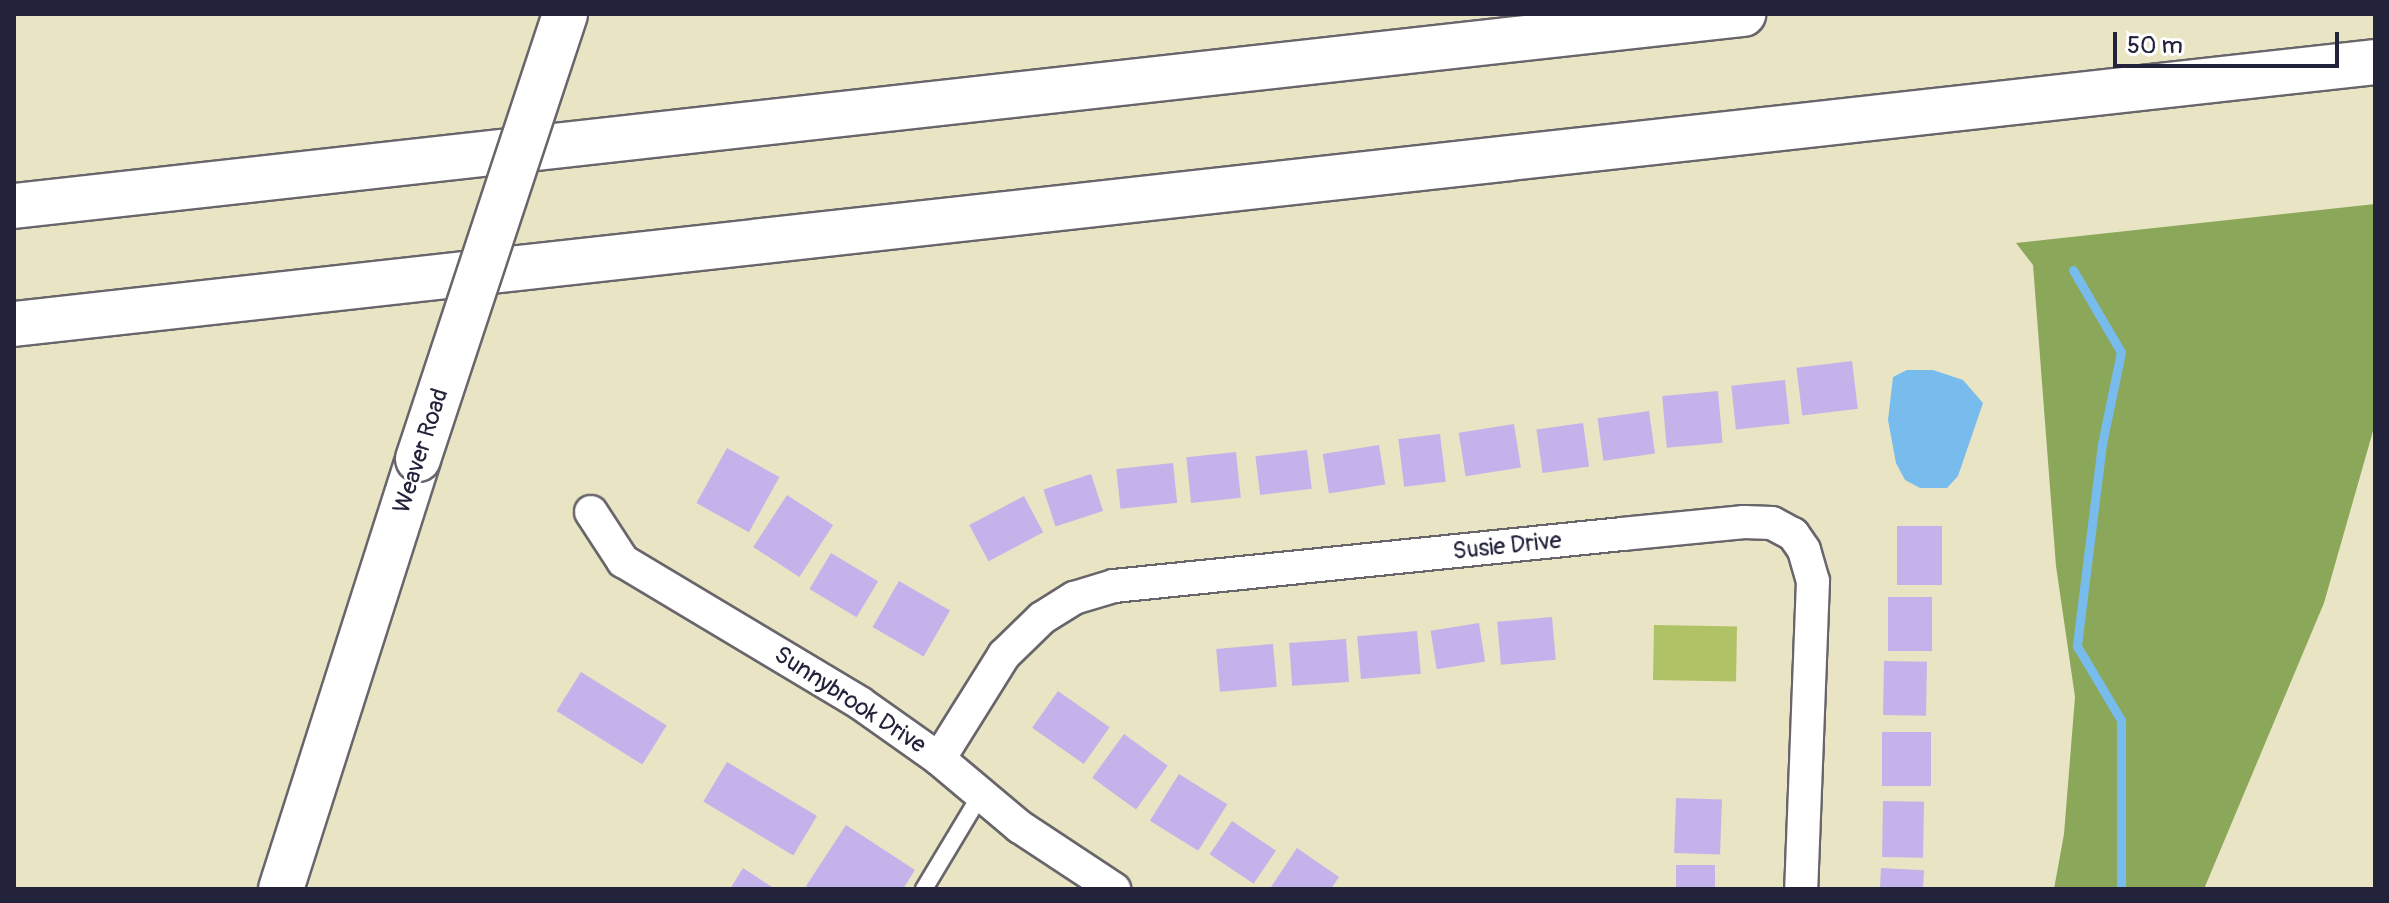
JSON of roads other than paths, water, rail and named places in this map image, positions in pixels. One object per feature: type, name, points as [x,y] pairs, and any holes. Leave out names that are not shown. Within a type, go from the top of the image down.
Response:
[{"type":"main road","name":"Weaver Road","points":[[281,889],[418,459],[565,14]]},
{"type":"main road","points":[[14,206],[1743,14]]},
{"type":"main road","points":[[14,324],[2375,62]]},
{"type":"street","name":"Sunnybrook Drive","points":[[591,512],[623,561],[800,665],[939,759],[1020,827],[1114,889]]},
{"type":"street","name":"Susie Drive","points":[[939,759],[1004,655],[1042,618],[1074,598],[1114,586],[1637,532],[1744,522],[1772,523],[1793,534],[1804,550],[1813,581],[1801,889]]},
{"type":"lane","points":[[924,889],[981,794]]},
{"type":"water","points":[[1907,370],[1933,370],[1963,380],[1983,403],[1958,476],[1947,488],[1920,488],[1905,480],[1896,463],[1888,420],[1893,377]]},
{"type":"waterway","points":[[2073,270],[2121,352],[2102,444],[2077,646],[2121,720],[2121,889]]}]
